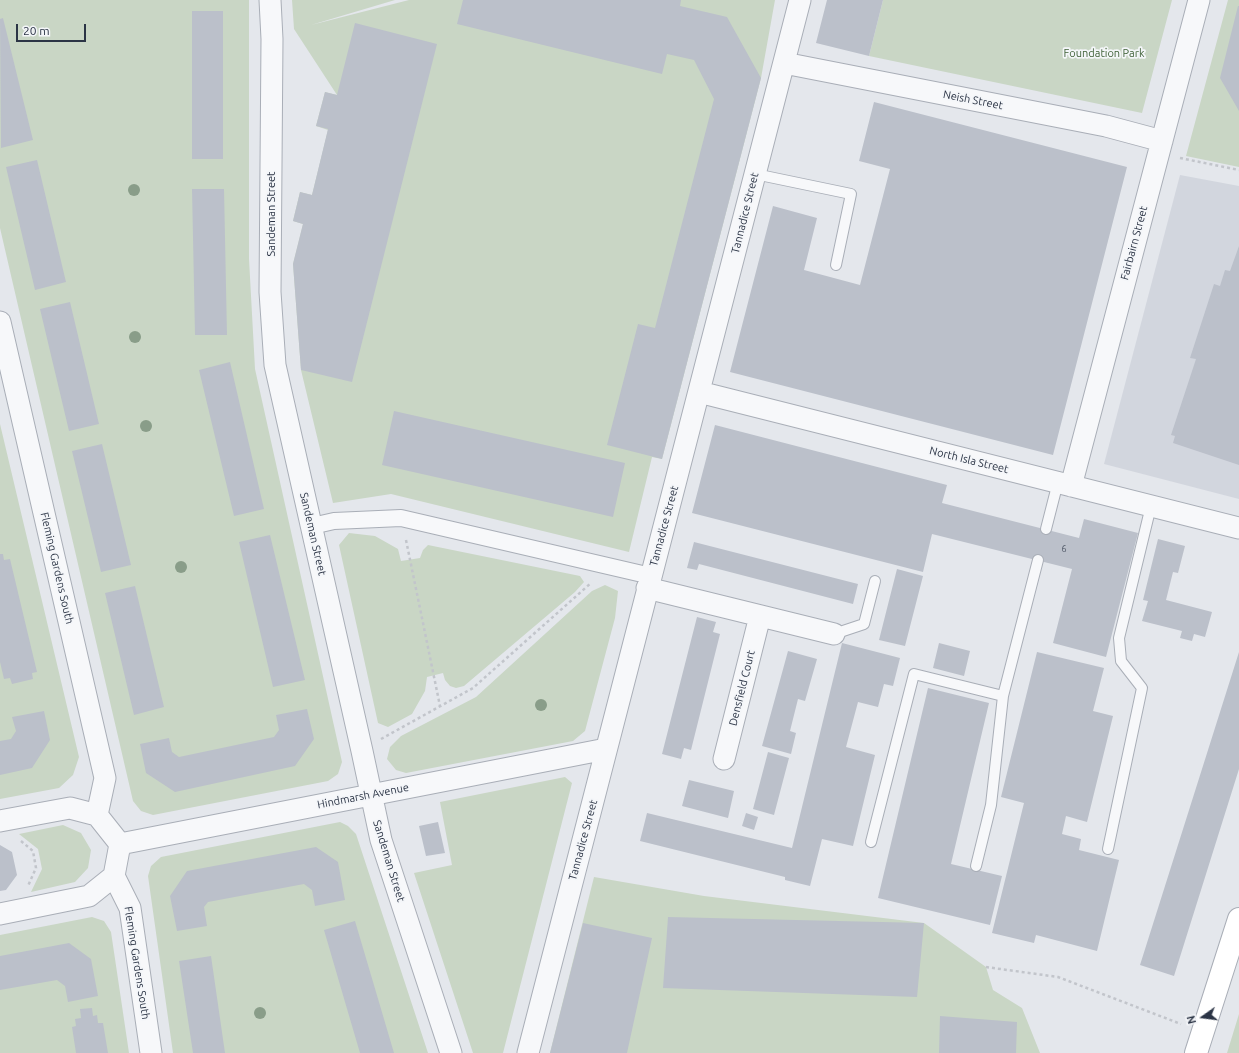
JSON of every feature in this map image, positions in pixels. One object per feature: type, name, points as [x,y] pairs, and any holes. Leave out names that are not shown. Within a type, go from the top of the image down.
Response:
[{"type":"main road","points":[[1196,1053],[1239,919]]},
{"type":"street","name":"Sandeman Street","points":[[270,0],[272,39],[270,292],[275,365],[381,840],[451,1053]]},
{"type":"street","name":"Tannadice Street","points":[[528,1053],[800,0]]},
{"type":"street","name":"Fairbairn Street","points":[[1064,484],[1160,148],[1199,0]]},
{"type":"street","name":"Neish Street","points":[[784,63],[1106,126],[1160,148]]},
{"type":"street","name":"Fleming Gardens South","points":[[0,322],[105,778],[97,815]]},
{"type":"street","name":"North Isla Street","points":[[699,392],[1239,528]]},
{"type":"street","points":[[312,526],[334,521],[401,518],[610,567],[649,582],[760,616],[834,634]]},
{"type":"street","name":"Densfield Court","points":[[724,760],[760,616]]},
{"type":"street","name":"Hindmarsh Avenue","points":[[120,844],[606,749]]},
{"type":"street","points":[[0,914],[89,896],[114,876],[120,844],[97,815],[70,808],[6,820]]},
{"type":"street","name":"Fleming Gardens South","points":[[114,876],[130,908],[151,1053]]},
{"type":"lane","points":[[755,174],[851,194],[836,265]]},
{"type":"lane","points":[[1046,529],[1064,484]]},
{"type":"lane","points":[[1108,849],[1142,688],[1121,661],[1119,638],[1151,506]]},
{"type":"lane","points":[[976,866],[991,804],[1003,696],[1038,560]]},
{"type":"lane","points":[[834,634],[864,624],[875,581]]},
{"type":"lane","points":[[871,842],[914,674],[1003,696]]},
{"type":"path","points":[[1160,148],[1239,170]]},
{"type":"path","points":[[401,518],[440,706]]},
{"type":"path","points":[[362,750],[473,688],[610,567]]},
{"type":"path","points":[[6,820],[16,837],[33,851],[36,868],[26,892],[30,908]]},
{"type":"path","points":[[986,967],[1058,977],[1183,1024]]},
{"type":"shaded area","points":[[1180,175],[1239,186],[1239,499],[1104,464]]},
{"type":"green space","points":[[0,0],[249,0],[249,259],[255,369],[342,762],[338,774],[328,781],[153,815],[141,811],[133,801],[0,228]]},
{"type":"green space","points":[[292,0],[395,0],[311,25],[409,0],[775,0],[761,78],[662,459],[652,457],[629,552],[391,494],[333,503],[301,370],[293,264],[303,224],[293,221],[300,192],[312,195],[328,130],[316,126],[325,92],[337,95],[294,29]]},
{"type":"green space","name":"Foundation Park","points":[[883,0],[1172,0],[1142,113],[869,56]]},
{"type":"green space","points":[[1228,0],[1239,0],[1239,167],[1186,156]]},
{"type":"green space","points":[[0,424],[79,757],[73,775],[59,788],[0,799]]},
{"type":"green space","points":[[349,533],[375,536],[398,549],[401,561],[420,558],[423,550],[428,545],[580,576],[584,582],[575,592],[464,686],[456,688],[450,686],[445,680],[443,673],[427,677],[425,691],[412,714],[388,727],[378,723],[339,545]]},
{"type":"green space","points":[[605,585],[618,591],[615,618],[585,731],[573,741],[406,773],[396,770],[387,759],[390,747],[401,736],[476,697],[592,591]]},
{"type":"green space","points":[[565,777],[572,783],[503,1053],[473,1053],[414,873],[452,865],[440,802]]},
{"type":"green space","points":[[340,822],[348,826],[356,834],[428,1053],[173,1053],[148,876],[151,866],[161,857]]},
{"type":"green space","points":[[63,825],[81,833],[91,850],[88,868],[75,882],[31,892],[42,869],[38,849],[19,834]]},
{"type":"green space","points":[[594,877],[704,896],[924,923],[986,967],[993,990],[1022,1008],[1040,1053],[550,1053]]},
{"type":"green space","points":[[92,917],[104,921],[111,932],[129,1053],[0,1053],[0,935]]},
{"type":"green space","points":[[1239,1014],[1239,1053],[1227,1053]]},
{"type":"building","points":[[463,0],[681,0],[680,6],[727,17],[761,78],[662,459],[607,445],[638,324],[655,328],[714,99],[694,60],[667,54],[662,74],[457,24]]},
{"type":"building","points":[[827,0],[883,0],[869,56],[816,43]]},
{"type":"building","points":[[1239,6],[1239,111],[1220,78]]},
{"type":"building","points":[[192,11],[223,11],[223,159],[192,159]]},
{"type":"building","points":[[3,18],[33,140],[1,148],[0,19]]},
{"type":"building","points":[[355,23],[437,44],[352,382],[301,370],[293,264],[303,224],[293,221],[300,192],[312,195],[328,129],[316,126],[325,92],[337,95]]},
{"type":"building","points":[[874,102],[1127,167],[1053,455],[730,372],[773,206],[817,218],[804,270],[860,285],[890,169],[859,161]]},
{"type":"building","points":[[37,160],[66,282],[35,290],[6,167]]},
{"type":"building","points":[[192,189],[224,189],[227,335],[195,335]]},
{"type":"building","points":[[1239,246],[1239,465],[1173,443],[1175,436],[1171,435],[1196,359],[1190,358],[1214,284],[1220,286],[1225,270],[1230,271]]},
{"type":"building","points":[[70,302],[99,424],[69,431],[40,309]]},
{"type":"building","points":[[230,362],[264,509],[234,516],[199,370]]},
{"type":"building","points":[[394,411],[625,463],[613,517],[382,465]]},
{"type":"building","points":[[715,425],[947,485],[942,503],[1079,538],[1084,519],[1138,533],[1106,657],[1053,643],[1072,569],[932,534],[923,572],[692,513]]},
{"type":"building","points":[[102,444],[131,565],[101,572],[72,451]]},
{"type":"building","points":[[270,535],[305,680],[273,687],[239,542]]},
{"type":"building","points":[[1158,539],[1185,546],[1178,573],[1173,572],[1166,600],[1212,612],[1205,637],[1194,634],[1192,641],[1180,638],[1182,631],[1142,621],[1148,601],[1143,600]]},
{"type":"building","points":[[694,542],[858,584],[853,604],[699,564],[697,570],[687,568]]},
{"type":"building","points":[[0,554],[3,554],[4,560],[10,559],[37,672],[32,673],[33,679],[12,684],[10,678],[4,679],[0,662]]},
{"type":"building","points":[[897,569],[923,576],[905,646],[879,640]]},
{"type":"building","points":[[135,586],[164,707],[134,715],[105,593]]},
{"type":"building","points":[[697,617],[716,622],[713,632],[720,634],[691,750],[684,748],[681,759],[662,754]]},
{"type":"building","points":[[842,643],[900,658],[893,686],[884,684],[878,707],[858,702],[846,747],[875,755],[853,846],[822,839],[810,886],[785,880],[785,877],[640,841],[647,813],[792,848]]},
{"type":"building","points":[[939,643],[970,651],[964,676],[933,668]]},
{"type":"building","points":[[788,651],[817,659],[805,701],[798,699],[790,731],[796,733],[791,754],[762,746]]},
{"type":"building","points":[[1037,652],[1104,668],[1093,711],[1113,716],[1087,822],[1066,816],[1062,834],[1081,839],[1079,850],[1119,860],[1097,951],[1036,935],[1034,943],[992,933],[1024,803],[1001,797]]},
{"type":"building","points":[[1239,652],[1239,769],[1174,976],[1140,965]]},
{"type":"building","points":[[928,688],[989,703],[951,864],[1002,876],[990,925],[878,898]]},
{"type":"building","points":[[307,709],[314,739],[295,766],[175,792],[146,773],[140,744],[169,738],[172,752],[179,757],[274,737],[279,730],[276,715]]},
{"type":"building","points":[[44,711],[50,740],[32,768],[0,775],[0,741],[11,739],[16,731],[12,717]]},
{"type":"building","points":[[768,752],[789,758],[774,815],[753,809]]},
{"type":"building","points":[[689,780],[734,791],[728,818],[682,806]]},
{"type":"building","points":[[746,813],[758,817],[754,830],[742,826]]},
{"type":"building","points":[[438,822],[445,853],[426,856],[419,826]]},
{"type":"building","points":[[0,845],[12,852],[17,875],[6,890],[0,891]]},
{"type":"building","points":[[316,847],[338,862],[345,900],[315,906],[312,890],[304,884],[208,902],[204,907],[207,926],[177,931],[170,896],[187,871]]},
{"type":"building","points":[[668,917],[924,923],[917,997],[663,988]]},
{"type":"building","points":[[355,921],[394,1053],[360,1053],[324,930]]},
{"type":"building","points":[[583,923],[652,938],[627,1053],[550,1053]]},
{"type":"building","points":[[69,943],[91,959],[98,996],[68,1002],[65,986],[57,980],[0,990],[0,956]]},
{"type":"building","points":[[211,956],[225,1053],[193,1053],[179,961]]},
{"type":"building","points":[[92,1008],[93,1016],[97,1015],[98,1023],[103,1023],[108,1053],[76,1053],[72,1027],[76,1026],[75,1019],[81,1018],[80,1009]]},
{"type":"building","points":[[940,1016],[1017,1022],[1016,1053],[939,1053]]}]
